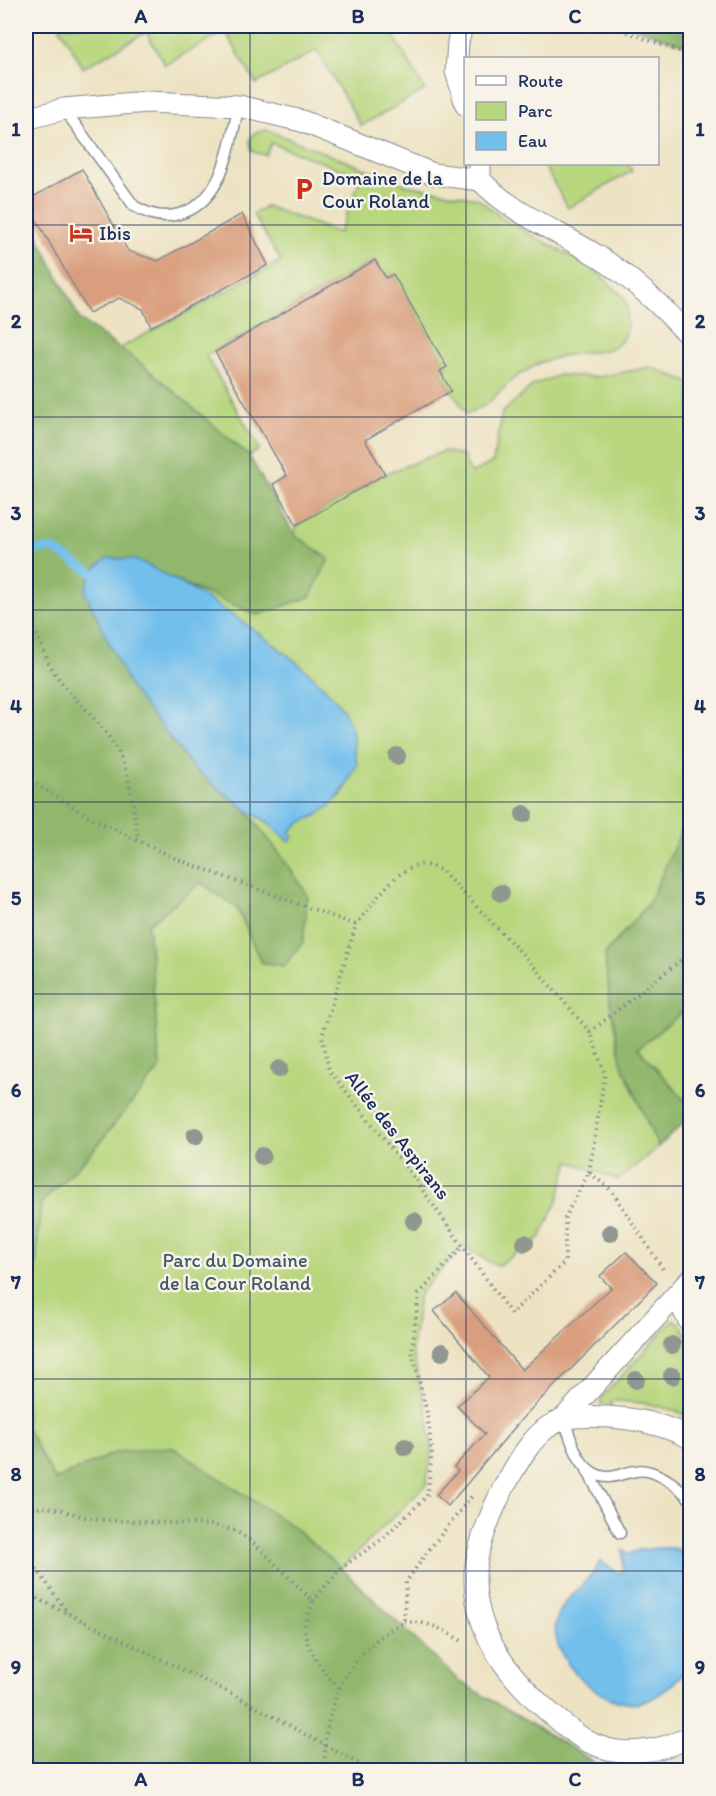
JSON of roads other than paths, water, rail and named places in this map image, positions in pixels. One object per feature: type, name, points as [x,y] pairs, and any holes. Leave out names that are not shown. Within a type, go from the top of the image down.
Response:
[{"type":"street","points":[[462,26],[458,42],[456,71],[464,101]]},
{"type":"street","points":[[26,118],[64,108],[147,102],[239,106],[302,121],[433,174],[480,172],[510,207],[598,257],[652,299],[690,337]]},
{"type":"street","points":[[690,1280],[564,1418],[545,1429],[524,1453],[495,1503],[483,1537],[474,1574],[477,1605],[486,1634],[502,1664],[556,1718],[594,1744],[622,1751],[649,1751],[674,1745],[690,1737]]},
{"type":"street","points":[[676,1297],[690,1323]]},
{"type":"street","points":[[564,1418],[587,1416],[635,1419],[690,1438]]},
{"type":"lane","points":[[64,108],[134,206],[146,213],[171,216],[184,213],[200,205],[218,181],[239,106]]},
{"type":"lane","points":[[564,1418],[572,1443],[620,1533]]},
{"type":"lane","points":[[587,1469],[598,1475],[609,1477],[646,1471],[661,1477],[690,1499]]},
{"type":"water","points":[[108,558],[132,559],[141,562],[207,599],[295,661],[320,683],[339,705],[350,724],[357,764],[331,805],[294,828],[290,832],[294,837],[289,841],[268,822],[245,809],[195,770],[130,687],[85,592],[91,572]]},
{"type":"water","points":[[675,1548],[690,1556],[691,1659],[686,1669],[667,1689],[643,1702],[624,1703],[609,1698],[594,1689],[568,1664],[560,1649],[556,1634],[557,1619],[565,1603],[596,1569],[600,1561],[618,1573],[623,1570],[623,1550],[629,1554],[638,1550]]},
{"type":"waterway","points":[[26,550],[53,549],[91,572]]},
{"type":"place","name":"Domaine de la Cour Roland","points":[[304,189]]},
{"type":"place","name":"Ibis","points":[[81,233]]},
{"type":"park label","name":"Parc du Domaine de la Cour Roland","points":[[235,1272]]}]
